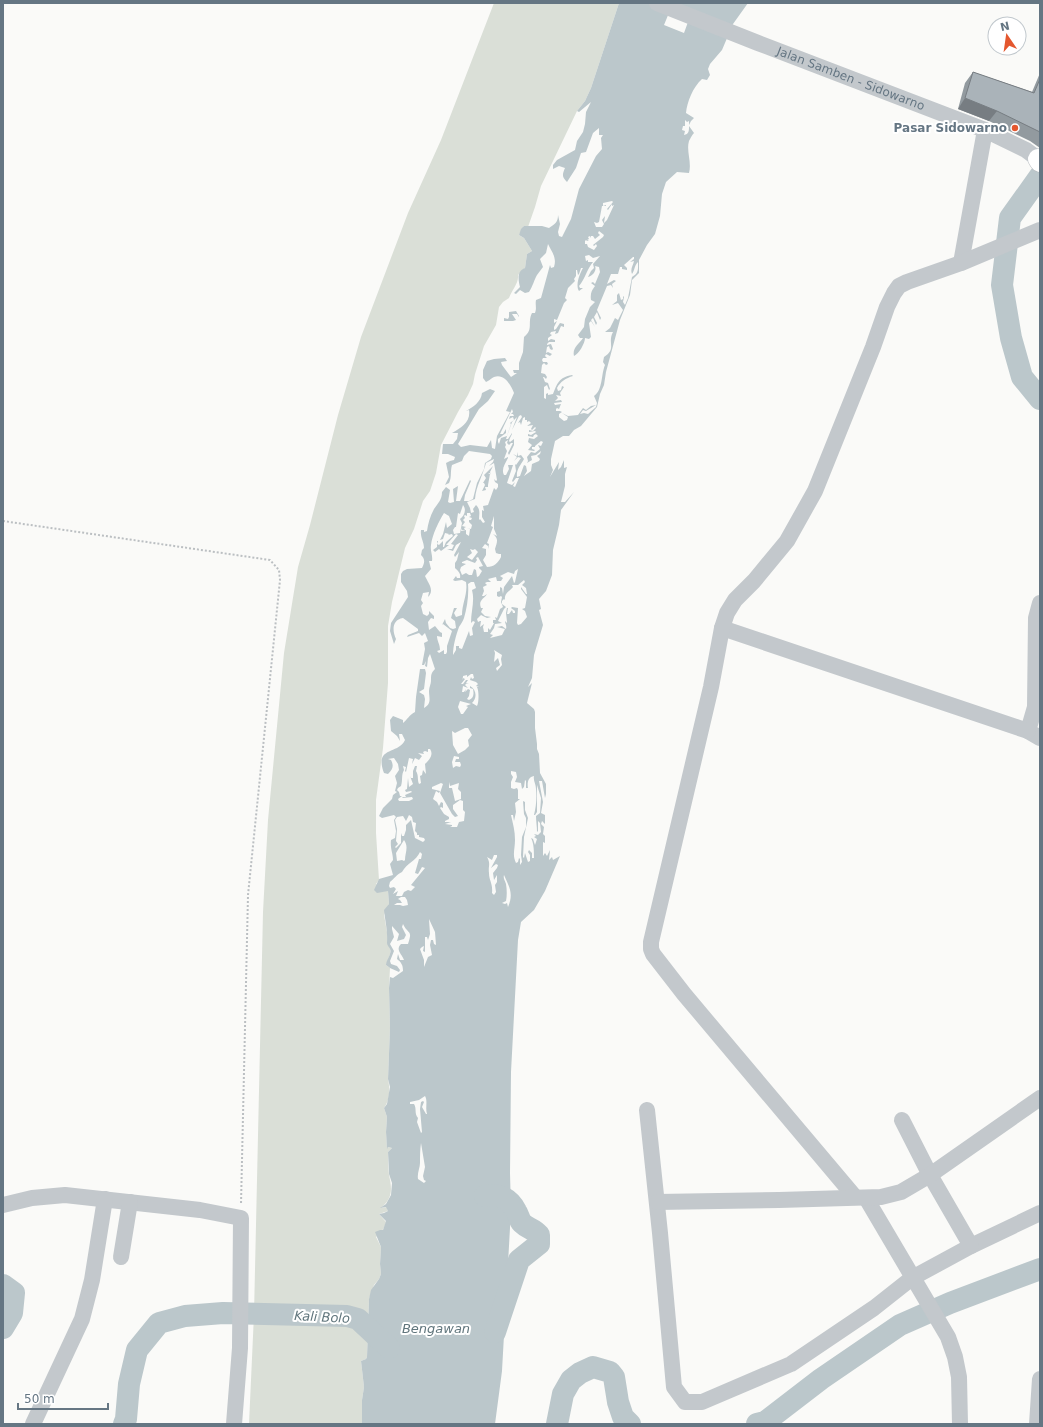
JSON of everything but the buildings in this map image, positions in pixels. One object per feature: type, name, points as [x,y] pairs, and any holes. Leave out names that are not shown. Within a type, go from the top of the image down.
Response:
[{"type":"street","name":"Jalan Samben - Sidowarno","points":[[657,3],[758,44],[985,130],[1026,150],[1039,160]]},
{"type":"street","points":[[962,262],[985,130]]},
{"type":"street","points":[[960,1424],[959,1377],[956,1357],[948,1336],[912,1278],[860,1197],[684,994],[653,954],[651,942],[711,687],[722,628],[727,613],[735,600],[754,581],[786,541],[815,491],[873,347],[887,307],[894,293],[899,286],[907,282],[962,262],[1040,230]]},
{"type":"street","points":[[722,628],[1034,735],[1036,618],[1040,603]]},
{"type":"street","points":[[657,1202],[881,1197],[901,1192],[930,1175],[1040,1098]]},
{"type":"street","points":[[647,1110],[674,1387],[685,1402],[702,1402],[791,1364],[874,1308],[912,1278],[971,1246],[1040,1213]]},
{"type":"street","points":[[902,1120],[930,1175],[971,1246]]},
{"type":"street","points":[[3,1205],[32,1198],[65,1195],[200,1210],[241,1218],[240,1348],[234,1424]]},
{"type":"street","points":[[33,1424],[82,1319],[92,1280],[105,1199]]},
{"type":"street","points":[[121,1257],[130,1202]]},
{"type":"street","points":[[1038,1424],[1040,1379]]},
{"type":"path","points":[[3,521],[270,560],[279,570],[280,580],[248,895],[241,1218]]},
{"type":"shaded area","points":[[494,3],[619,3],[591,88],[585,101],[577,111],[541,186],[528,227],[524,226],[519,235],[524,238],[532,251],[527,254],[525,268],[518,275],[516,284],[509,298],[499,307],[496,325],[484,346],[473,384],[441,445],[436,473],[430,491],[423,501],[414,529],[405,548],[392,602],[388,626],[388,683],[383,748],[376,800],[376,833],[379,880],[376,884],[388,891],[389,904],[384,915],[390,949],[390,954],[386,965],[390,968],[390,1028],[389,1090],[384,1108],[387,1117],[387,1148],[392,1148],[388,1152],[388,1170],[391,1193],[388,1201],[381,1208],[387,1207],[388,1211],[379,1214],[386,1222],[380,1234],[376,1237],[381,1247],[381,1274],[374,1285],[369,1299],[367,1357],[361,1361],[364,1387],[362,1400],[362,1424],[249,1424],[254,1314],[263,912],[268,820],[284,653],[298,567],[338,415],[361,337],[408,213],[441,140]]},
{"type":"water","name":"Bengawan","points":[[619,3],[673,3],[748,3],[733,24],[722,50],[710,64],[708,69],[710,75],[707,80],[702,79],[699,82],[693,90],[689,100],[686,113],[694,118],[689,125],[689,121],[687,122],[685,120],[685,126],[683,126],[682,130],[685,131],[684,135],[687,134],[689,131],[689,126],[694,133],[688,145],[690,165],[689,173],[677,172],[666,182],[662,194],[660,216],[655,234],[639,260],[639,273],[632,280],[630,295],[620,320],[597,407],[581,426],[574,430],[569,436],[563,436],[555,441],[551,459],[553,470],[550,477],[559,462],[558,470],[564,460],[564,468],[567,467],[565,474],[565,486],[561,502],[565,502],[574,492],[561,510],[553,550],[552,575],[546,591],[539,599],[541,609],[539,610],[543,625],[534,655],[532,678],[528,687],[532,683],[527,703],[534,709],[535,712],[535,728],[540,773],[546,784],[545,798],[542,781],[539,781],[543,802],[541,813],[545,815],[545,824],[542,821],[541,824],[544,827],[543,834],[545,836],[545,843],[543,842],[543,856],[545,853],[547,856],[550,850],[549,860],[552,857],[553,860],[560,856],[545,891],[534,910],[521,922],[518,940],[511,1072],[511,1210],[502,1371],[495,1424],[362,1424],[362,1400],[364,1387],[361,1361],[367,1357],[369,1299],[371,1290],[381,1274],[381,1247],[375,1232],[383,1230],[386,1221],[379,1214],[388,1211],[386,1207],[380,1208],[386,1204],[391,1195],[392,1183],[389,1174],[388,1152],[392,1148],[388,1147],[387,1149],[387,1117],[384,1108],[387,1104],[390,1087],[388,1079],[390,977],[393,978],[403,971],[402,964],[397,959],[398,954],[400,960],[404,960],[399,946],[401,944],[408,944],[410,936],[403,924],[402,927],[406,935],[404,939],[397,941],[399,934],[392,926],[394,937],[390,944],[394,951],[390,961],[391,964],[397,966],[400,970],[399,972],[390,968],[386,965],[390,955],[390,949],[387,944],[387,930],[384,910],[389,904],[388,891],[377,893],[374,890],[379,879],[393,875],[390,864],[393,860],[391,840],[395,838],[396,831],[394,820],[396,817],[394,815],[382,818],[379,816],[383,808],[397,792],[395,791],[397,783],[395,776],[399,770],[398,764],[394,758],[388,759],[391,760],[392,764],[391,771],[388,774],[384,773],[382,759],[388,752],[402,745],[405,740],[402,734],[399,734],[400,741],[391,731],[390,720],[393,716],[403,720],[403,723],[411,714],[415,712],[420,669],[425,669],[426,673],[424,689],[419,692],[424,695],[424,708],[429,703],[431,676],[435,669],[430,654],[427,667],[425,666],[426,661],[424,665],[422,665],[425,649],[424,643],[428,641],[425,633],[422,636],[419,633],[407,637],[408,635],[418,631],[418,629],[403,618],[399,619],[394,626],[396,639],[394,644],[390,631],[391,623],[408,597],[407,591],[401,582],[401,574],[407,569],[422,568],[423,566],[424,559],[421,555],[424,548],[421,530],[424,530],[424,532],[427,531],[431,514],[441,499],[442,492],[446,487],[450,490],[448,502],[454,502],[453,489],[458,486],[456,501],[460,501],[470,480],[471,481],[464,501],[473,499],[477,483],[484,469],[485,463],[491,459],[492,456],[490,454],[469,451],[464,456],[462,461],[452,465],[450,481],[445,485],[449,477],[446,463],[454,460],[455,457],[448,454],[442,454],[443,444],[453,444],[457,439],[458,433],[452,433],[462,427],[467,421],[469,410],[466,411],[478,402],[482,393],[490,389],[495,391],[488,401],[479,409],[458,444],[461,447],[470,445],[487,447],[491,440],[492,448],[495,449],[497,436],[510,412],[506,411],[514,393],[509,383],[504,378],[498,376],[486,382],[483,378],[483,370],[487,361],[505,358],[507,361],[501,362],[511,377],[517,373],[514,373],[513,370],[519,370],[519,363],[523,352],[524,337],[530,329],[532,313],[535,313],[536,310],[536,300],[541,298],[550,265],[551,268],[554,267],[555,264],[554,255],[548,244],[546,253],[540,259],[543,267],[537,275],[532,288],[529,292],[525,293],[520,290],[516,294],[514,293],[520,287],[519,273],[525,268],[527,254],[532,251],[524,238],[519,235],[521,229],[524,226],[542,226],[549,228],[556,223],[558,215],[560,224],[558,232],[559,236],[562,237],[571,219],[579,189],[596,156],[602,149],[601,138],[603,135],[599,135],[599,128],[593,133],[586,152],[581,153],[576,168],[567,182],[563,176],[565,168],[559,166],[553,169],[553,165],[557,160],[575,150],[577,141],[583,132],[586,112],[591,102],[579,112],[577,111],[585,101],[591,88]],"holes":[[[673,3],[692,11],[684,33],[664,25]],[[613,202],[607,209],[608,210],[612,204],[612,206],[614,205],[607,220],[604,223],[605,216],[602,220],[604,224],[602,227],[596,227],[594,222],[599,222],[603,203]],[[599,231],[604,235],[593,245],[594,246],[596,244],[597,246],[594,250],[585,244],[585,241],[589,240],[587,239],[589,239],[588,237],[590,236],[591,238],[591,236],[593,236],[595,239],[600,235],[598,233]],[[589,255],[593,258],[600,256],[593,264],[594,268],[588,277],[594,273],[595,266],[599,267],[600,272],[595,284],[593,282],[591,283],[595,286],[591,295],[591,300],[595,302],[590,307],[585,319],[584,327],[578,335],[580,338],[583,338],[575,348],[574,356],[578,353],[584,343],[585,338],[589,339],[591,337],[589,323],[591,321],[595,327],[591,320],[593,318],[596,325],[597,323],[594,317],[597,312],[600,320],[601,318],[597,310],[607,286],[611,285],[613,288],[612,284],[616,281],[614,280],[607,284],[611,274],[618,274],[620,267],[627,270],[624,265],[633,257],[634,259],[630,262],[634,261],[631,269],[632,274],[638,262],[638,269],[636,274],[632,277],[628,298],[625,305],[623,302],[624,297],[623,296],[623,299],[621,300],[619,293],[617,295],[617,301],[612,305],[618,303],[623,310],[618,320],[615,318],[610,328],[605,332],[613,332],[611,336],[610,351],[604,357],[603,362],[605,365],[599,390],[594,396],[597,403],[596,407],[588,414],[580,414],[583,410],[586,411],[596,405],[591,406],[586,410],[583,408],[578,415],[568,416],[562,413],[568,417],[567,420],[564,421],[559,417],[559,414],[562,412],[556,411],[557,408],[559,409],[561,404],[555,405],[554,403],[562,402],[561,400],[555,401],[558,398],[556,395],[561,396],[560,393],[564,387],[562,386],[561,390],[558,391],[558,386],[564,380],[573,376],[572,375],[561,379],[553,394],[548,395],[548,393],[546,394],[546,399],[544,398],[544,387],[547,385],[549,390],[550,389],[548,383],[545,382],[543,377],[546,379],[547,377],[545,374],[541,373],[542,365],[544,363],[546,365],[548,364],[542,360],[543,358],[547,358],[545,356],[546,354],[550,356],[552,354],[548,352],[546,353],[547,347],[549,346],[550,349],[553,349],[551,344],[547,344],[549,342],[555,342],[555,340],[551,339],[548,341],[548,338],[552,335],[550,334],[551,332],[556,331],[555,334],[558,333],[561,326],[564,327],[564,324],[560,323],[554,330],[557,321],[554,323],[554,319],[557,320],[564,303],[567,300],[565,298],[568,288],[575,281],[576,270],[578,275],[581,268],[583,268],[579,276],[578,282],[579,291],[583,288],[580,288],[579,286],[593,262],[588,262],[588,260],[586,261],[585,256]],[[512,409],[513,412],[511,414],[514,416],[510,416],[509,419],[513,417],[514,420],[510,423],[507,436],[501,438],[499,444],[498,439],[506,433],[506,429],[503,434],[500,434]],[[521,415],[522,417],[518,423],[520,422],[521,425],[523,418],[525,417],[525,420],[531,423],[527,426],[533,425],[532,430],[535,427],[536,428],[533,431],[529,430],[529,432],[536,432],[531,435],[528,434],[528,436],[533,437],[536,434],[538,436],[534,439],[529,438],[528,442],[532,445],[528,450],[534,451],[535,450],[532,449],[532,447],[535,447],[541,441],[543,442],[541,446],[538,445],[540,449],[535,453],[531,452],[527,457],[527,463],[532,460],[531,456],[536,455],[541,451],[537,456],[540,459],[539,461],[532,464],[531,471],[524,476],[527,471],[526,466],[524,465],[520,476],[517,477],[518,469],[524,459],[521,455],[518,456],[517,452],[517,456],[513,454],[517,457],[514,461],[518,457],[521,458],[516,465],[515,464],[516,471],[512,481],[513,482],[516,478],[519,478],[515,487],[513,486],[515,482],[512,485],[507,483],[513,465],[508,465],[509,469],[506,475],[504,475],[503,471],[508,458],[504,459],[507,451],[505,442],[508,440],[507,443],[509,445],[513,443],[508,453],[509,455],[514,445],[514,439],[510,442],[509,441],[512,433],[508,439],[506,439],[512,422],[517,417],[512,430],[519,416]],[[494,459],[489,466],[494,463],[497,480],[496,481],[494,479],[498,484],[498,487],[496,490],[494,488],[488,505],[483,506],[484,511],[482,510],[482,517],[485,522],[483,523],[480,519],[479,520],[478,507],[476,505],[473,509],[474,512],[471,513],[467,502],[475,499],[486,463]],[[463,505],[465,511],[464,515],[460,519],[462,523],[460,533],[454,534],[453,530],[456,527],[458,513],[460,514]],[[444,513],[449,516],[452,524],[447,528],[446,522],[440,540],[443,539],[445,533],[449,534],[448,535],[452,534],[453,536],[446,542],[444,547],[443,541],[439,545],[437,544],[437,547],[433,550],[435,552],[439,549],[441,551],[449,545],[446,545],[456,534],[458,535],[451,544],[454,545],[452,549],[447,549],[453,551],[456,545],[461,542],[454,555],[455,557],[459,552],[455,563],[455,568],[460,573],[460,578],[457,578],[456,576],[453,580],[462,580],[466,582],[466,595],[462,615],[456,617],[454,613],[457,608],[454,608],[451,618],[455,621],[456,628],[450,628],[445,619],[442,625],[443,624],[452,631],[446,654],[444,654],[444,650],[439,653],[437,651],[440,650],[437,636],[442,637],[442,633],[435,626],[429,630],[428,622],[431,618],[434,619],[434,616],[429,611],[427,616],[423,614],[421,606],[423,603],[421,600],[423,593],[429,592],[428,597],[431,592],[425,576],[431,569],[429,561],[432,561],[432,541]],[[467,513],[470,513],[471,516],[469,517],[472,518],[469,522],[472,525],[471,529],[467,528],[470,529],[469,536],[466,534],[466,530],[461,531],[462,528],[462,530],[465,530],[464,528],[466,527],[462,526],[465,522],[463,520],[465,518],[464,516],[467,516]],[[494,516],[494,529],[497,536],[493,534],[497,539],[495,549],[496,553],[501,554],[501,557],[496,564],[487,567],[483,560],[486,555],[486,549],[482,548],[485,544],[488,546],[488,549],[489,544],[487,543],[493,527],[491,526]],[[470,549],[475,549],[478,552],[472,560],[467,557],[472,553]],[[478,557],[483,566],[479,567],[482,571],[479,576],[477,577],[476,570],[474,569],[472,575],[466,573],[462,575],[460,570],[461,567],[466,564],[462,562],[467,560],[475,563],[477,560],[476,558]],[[518,569],[515,582],[514,583],[512,576],[504,587],[503,594],[502,588],[500,587],[500,591],[497,592],[497,596],[502,597],[501,602],[503,607],[500,609],[497,618],[495,617],[496,620],[493,620],[494,623],[490,630],[488,628],[488,632],[484,632],[484,624],[480,627],[481,621],[478,622],[477,619],[481,615],[487,618],[491,617],[485,616],[481,612],[483,608],[481,608],[480,603],[487,594],[482,596],[484,591],[483,587],[487,585],[485,583],[491,582],[488,579],[496,577],[497,581],[501,581],[503,578],[500,576],[508,572],[514,574]],[[524,580],[525,582],[522,585],[526,588],[527,594],[521,587],[521,589],[527,597],[525,608],[522,609],[525,611],[527,617],[521,624],[518,625],[518,608],[512,607],[511,608],[515,611],[515,613],[513,613],[512,610],[509,614],[507,614],[507,608],[506,613],[507,623],[505,621],[506,629],[502,626],[497,627],[505,629],[502,635],[490,638],[493,635],[490,634],[495,624],[502,623],[498,621],[506,607],[502,604],[502,601],[504,599],[505,600],[506,594],[513,587],[512,585],[518,585]],[[474,582],[476,588],[472,590],[473,602],[471,623],[473,621],[475,622],[472,628],[473,635],[470,636],[469,631],[462,649],[459,648],[459,646],[456,646],[456,650],[453,655],[456,637],[459,627],[463,621],[467,606],[468,584]],[[494,650],[502,655],[502,665],[497,671],[496,668],[500,665],[498,658],[494,662],[495,653]],[[473,674],[474,678],[472,679],[471,677],[470,680],[476,682],[478,684],[476,686],[479,687],[477,687],[477,706],[472,703],[476,694],[473,689],[473,696],[469,700],[467,699],[470,690],[468,689],[465,692],[466,689],[462,692],[463,686],[468,688],[465,685],[468,680],[461,684],[465,679],[463,678],[462,680],[463,676],[467,675],[467,677]],[[460,701],[471,704],[466,706],[468,707],[463,714],[461,714],[458,707]],[[468,728],[472,735],[468,740],[469,746],[458,754],[453,745],[452,731],[455,733]],[[428,749],[431,751],[431,755],[425,764],[426,774],[423,770],[422,775],[420,776],[421,783],[419,784],[416,771],[417,766],[415,766],[413,778],[410,776],[413,784],[409,787],[408,778],[407,789],[405,790],[406,792],[412,792],[405,795],[406,797],[402,798],[412,797],[413,799],[409,801],[399,801],[398,799],[402,796],[400,796],[397,790],[402,784],[404,770],[403,766],[406,767],[406,772],[409,758],[413,759],[412,764],[415,758],[419,760],[422,756],[418,753],[424,754],[423,752],[428,752]],[[454,756],[459,757],[459,759],[456,759],[455,762],[460,762],[460,767],[456,766],[453,768],[452,762]],[[511,771],[516,772],[517,777],[515,782],[521,783],[522,789],[524,787],[525,780],[526,788],[528,788],[528,780],[534,776],[536,787],[536,806],[534,815],[537,812],[537,785],[541,798],[540,813],[536,816],[537,832],[538,821],[540,823],[541,832],[538,835],[534,834],[536,836],[534,837],[537,839],[535,845],[533,839],[531,838],[534,858],[532,858],[532,853],[529,850],[530,861],[528,862],[525,853],[524,858],[523,857],[524,837],[528,818],[525,810],[525,802],[523,801],[526,827],[522,837],[522,862],[520,865],[520,859],[519,858],[518,862],[516,863],[514,857],[515,837],[511,815],[513,815],[514,821],[516,812],[515,803],[520,799],[518,799],[517,788],[511,788],[513,777]],[[449,782],[450,786],[459,783],[458,789],[461,792],[461,799],[455,801],[452,788],[449,788]],[[441,783],[443,784],[440,793],[455,817],[458,816],[453,809],[453,805],[460,800],[463,801],[463,810],[465,812],[464,821],[459,822],[457,827],[450,827],[452,825],[445,824],[451,822],[445,822],[449,819],[449,817],[444,814],[440,808],[443,808],[443,803],[441,802],[439,806],[433,799],[436,791],[439,793],[440,791],[432,789],[432,787]],[[409,815],[412,817],[413,822],[416,823],[415,831],[419,837],[424,838],[425,840],[423,842],[415,838],[411,820],[406,825],[404,836],[402,836],[401,833],[401,843],[396,848],[395,847],[398,844],[396,841],[397,829],[395,820],[397,817],[403,816],[406,821]],[[404,840],[407,848],[405,860],[397,861],[396,853]],[[420,852],[422,854],[421,859],[419,859],[415,873],[418,874],[422,867],[425,868],[411,885],[415,887],[411,891],[408,890],[404,892],[402,896],[396,896],[398,891],[393,894],[396,889],[394,887],[390,888],[390,882],[402,872]],[[494,855],[497,855],[491,868],[496,864],[498,865],[493,873],[494,880],[497,875],[497,882],[495,885],[496,892],[494,895],[492,893],[487,857],[492,860]],[[504,875],[511,894],[508,907],[507,903],[502,903],[506,901],[507,888]],[[405,897],[408,905],[394,905],[397,903],[402,903],[398,899]],[[429,919],[435,932],[436,945],[434,944],[433,940],[431,940],[430,945],[432,955],[428,957],[424,967],[424,960],[420,949],[424,946],[423,951],[425,952],[425,937],[427,937],[428,940],[430,934]],[[425,1096],[427,1114],[422,1107],[423,1101],[421,1102],[420,1109],[421,1133],[417,1122],[418,1118],[415,1106],[414,1104],[410,1104],[410,1102],[419,1100]],[[421,1143],[425,1167],[423,1176],[424,1180],[426,1181],[424,1183],[418,1179]]]},
{"type":"water","points":[[516,311],[519,317],[517,314],[512,314],[516,320],[504,321],[504,318],[508,319],[509,312]]},
{"type":"water","points":[[493,466],[490,472],[491,475],[490,473],[488,474],[490,474],[488,487],[485,487],[486,490],[482,491],[485,485],[483,483],[486,478],[484,475]]},
{"type":"waterway","points":[[1040,176],[1010,218],[1002,285],[1011,338],[1022,377],[1040,399]]},
{"type":"waterway","name":"Kali Bolo","points":[[485,1196],[495,1195],[508,1200],[514,1207],[522,1223],[539,1235],[539,1244],[519,1260],[495,1332]]},
{"type":"waterway","points":[[757,1424],[765,1422],[821,1379],[900,1325],[950,1303],[1040,1269]]},
{"type":"waterway","name":"Kali Bolo","points":[[3,1285],[14,1293],[12,1313],[3,1328]]},
{"type":"waterway","name":"Kali Bolo","points":[[124,1424],[126,1419],[129,1384],[137,1350],[159,1323],[185,1316],[223,1313],[347,1316],[358,1319],[389,1348]]},
{"type":"waterway","name":"Kali Bolo","points":[[557,1424],[563,1394],[571,1380],[580,1373],[593,1367],[610,1372],[614,1377],[618,1402],[623,1417],[630,1424]]},
{"type":"place","name":"Pasar Sidowarno","points":[[1015,128]]}]
